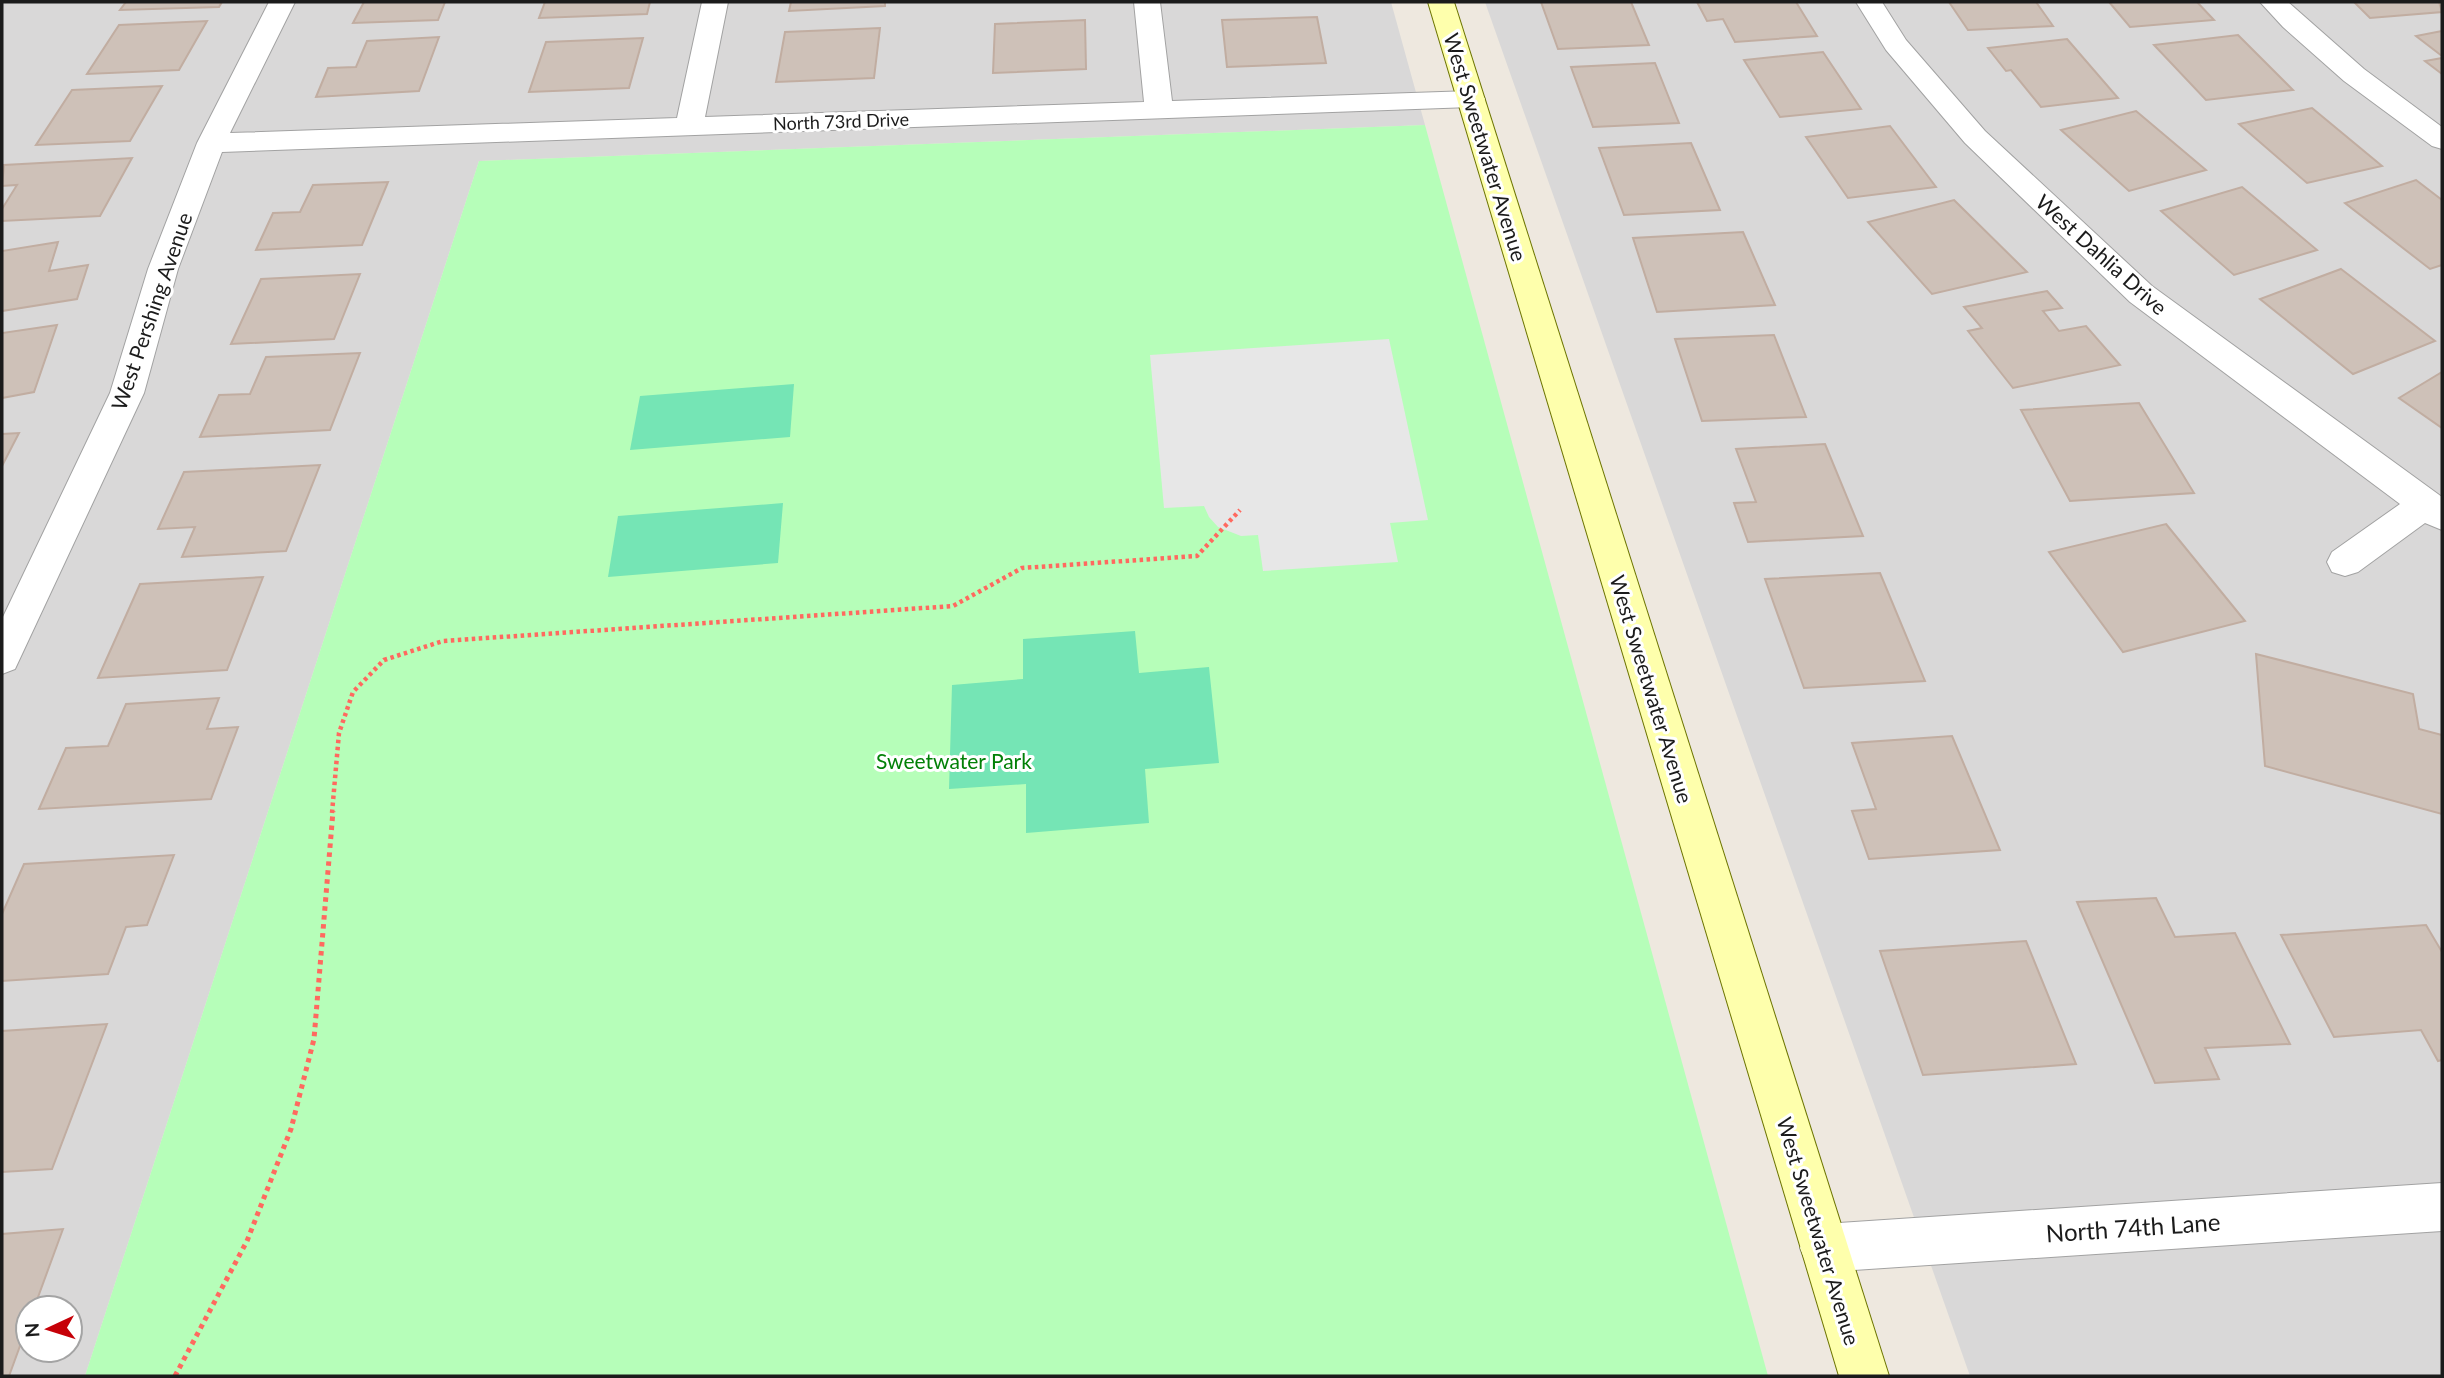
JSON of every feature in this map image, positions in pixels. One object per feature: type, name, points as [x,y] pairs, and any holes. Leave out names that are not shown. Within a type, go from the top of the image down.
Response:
[{"type":"street","name":"West Pershing Avenue","points":[[2,657],[127,393],[163,269],[211,143],[282,2]]},
{"type":"street","points":[[690,126],[715,2]]},
{"type":"street","points":[[1147,2],[1159,110]]},
{"type":"street","name":"West Sweetwater Avenue","points":[[1441,2],[1864,1376]]},
{"type":"street","name":"West Dahlia Drive","points":[[1869,2],[1895,44],[1975,137],[2141,294],[2433,510]]},
{"type":"street","points":[[2273,2],[2355,78],[2442,140]]},
{"type":"street","name":"North 73rd Drive","points":[[211,143],[1471,99]]},
{"type":"street","points":[[2345,562],[2433,510]]},
{"type":"street","name":"North 74th Lane","points":[[1824,1248],[2442,1207]]},
{"type":"path","points":[[175,1376],[247,1241],[292,1129],[314,1039],[339,733],[353,692],[384,660],[443,641],[953,606],[1022,568],[1197,556],[1240,510]]},
{"type":"shaded area","points":[[2,2],[1391,2],[1425,125],[479,161],[85,1376],[2,1376]]},
{"type":"shaded area","points":[[1485,2],[2442,2],[2442,1376],[1970,1376]]},
{"type":"shaded area","points":[[1389,339],[1428,520],[1390,523],[1398,562],[1263,571],[1258,535],[1241,536],[1218,527],[1204,506],[1164,508],[1150,355]]},
{"type":"green space","name":"Sweetwater Park","points":[[1425,125],[1768,1376],[85,1376],[479,161]]},
{"type":"green space","points":[[794,384],[790,437],[630,450],[640,396]]},
{"type":"green space","points":[[783,503],[778,563],[608,577],[618,516]]},
{"type":"green space","points":[[1135,631],[1139,673],[1209,667],[1219,763],[1145,769],[1149,823],[1026,833],[1026,784],[949,789],[952,685],[1023,679],[1023,639]]},
{"type":"building","points":[[126,2],[222,2],[219,7],[120,10]]},
{"type":"building","points":[[364,2],[445,2],[438,20],[353,23]]},
{"type":"building","points":[[545,2],[650,2],[647,14],[539,18]]},
{"type":"building","points":[[791,2],[885,2],[885,6],[789,11]]},
{"type":"building","points":[[1541,2],[1631,2],[1649,45],[1558,49]]},
{"type":"building","points":[[1697,2],[1796,2],[1817,36],[1735,42],[1723,19],[1707,21]]},
{"type":"building","points":[[1949,2],[2036,2],[2053,26],[1968,30]]},
{"type":"building","points":[[2109,2],[2197,2],[2214,20],[2130,27]]},
{"type":"building","points":[[2354,2],[2439,2],[2442,12],[2370,18]]},
{"type":"building","points":[[1317,17],[1326,63],[1227,67],[1222,20]]},
{"type":"building","points":[[1085,20],[1086,69],[993,73],[995,24]]},
{"type":"building","points":[[207,21],[179,70],[87,74],[119,25]]},
{"type":"building","points":[[880,28],[874,78],[776,82],[785,32]]},
{"type":"building","points":[[2442,31],[2442,56],[2416,36]]},
{"type":"building","points":[[2238,35],[2293,90],[2206,100],[2154,45]]},
{"type":"building","points":[[439,37],[419,91],[316,97],[328,68],[356,67],[367,41]]},
{"type":"building","points":[[643,38],[629,88],[529,92],[546,42]]},
{"type":"building","points":[[2067,39],[2118,98],[2041,107],[2011,70],[2006,71],[1988,48]]},
{"type":"building","points":[[1823,52],[1861,109],[1780,117],[1744,60]]},
{"type":"building","points":[[2442,58],[2442,74],[2425,61]]},
{"type":"building","points":[[1655,63],[1679,123],[1593,127],[1571,67]]},
{"type":"building","points":[[162,86],[130,141],[36,145],[72,90]]},
{"type":"building","points":[[2312,108],[2382,166],[2307,183],[2239,124]]},
{"type":"building","points":[[2136,111],[2206,170],[2129,191],[2061,130]]},
{"type":"building","points":[[1890,126],[1936,187],[1848,198],[1806,137]]},
{"type":"building","points":[[1691,143],[1720,210],[1624,215],[1599,148]]},
{"type":"building","points":[[132,158],[100,216],[2,221],[2,209],[17,185],[2,186],[4,165]]},
{"type":"building","points":[[2416,180],[2442,200],[2442,265],[2430,269],[2345,203]]},
{"type":"building","points":[[388,182],[362,245],[256,250],[273,213],[300,212],[313,185]]},
{"type":"building","points":[[2242,187],[2317,250],[2234,275],[2161,211]]},
{"type":"building","points":[[1954,200],[2027,272],[1932,294],[1868,222]]},
{"type":"building","points":[[1743,232],[1775,305],[1657,312],[1633,238]]},
{"type":"building","points":[[58,242],[49,271],[88,265],[77,299],[2,311],[2,251]]},
{"type":"building","points":[[2341,269],[2435,341],[2353,374],[2260,299]]},
{"type":"building","points":[[360,274],[334,339],[231,344],[261,279]]},
{"type":"building","points":[[2047,291],[2062,308],[2043,311],[2059,331],[2086,326],[2120,365],[2013,388],[1968,331],[1982,328],[1964,307]]},
{"type":"building","points":[[57,325],[34,392],[2,398],[2,333]]},
{"type":"building","points":[[1774,335],[1806,417],[1702,421],[1675,339]]},
{"type":"building","points":[[360,353],[330,430],[200,437],[219,395],[250,394],[266,357]]},
{"type":"building","points":[[2442,372],[2442,428],[2399,398]]},
{"type":"building","points":[[2139,403],[2194,493],[2070,501],[2021,410]]},
{"type":"building","points":[[19,433],[2,466],[2,434]]},
{"type":"building","points":[[1825,444],[1863,536],[1748,542],[1734,503],[1756,502],[1736,449]]},
{"type":"building","points":[[320,465],[286,551],[182,557],[195,527],[158,529],[184,472]]},
{"type":"building","points":[[2166,524],[2245,621],[2123,652],[2049,552]]},
{"type":"building","points":[[1880,573],[1925,681],[1804,688],[1765,579]]},
{"type":"building","points":[[263,577],[227,670],[98,678],[140,584]]},
{"type":"building","points":[[2256,654],[2413,694],[2419,729],[2442,735],[2442,814],[2265,766]]},
{"type":"building","points":[[219,698],[207,729],[238,727],[211,799],[39,809],[66,748],[108,746],[126,704]]},
{"type":"building","points":[[1952,736],[2000,850],[1869,859],[1852,811],[1876,809],[1852,743]]},
{"type":"building","points":[[174,855],[147,925],[126,927],[108,974],[2,981],[2,914],[24,864]]},
{"type":"building","points":[[2156,898],[2175,937],[2235,933],[2290,1044],[2205,1048],[2219,1079],[2155,1083],[2077,902]]},
{"type":"building","points":[[2426,925],[2442,952],[2442,1060],[2438,1061],[2421,1030],[2334,1037],[2281,935]]},
{"type":"building","points":[[2026,941],[2076,1064],[1923,1075],[1880,951]]},
{"type":"building","points":[[107,1024],[52,1169],[2,1172],[2,1031]]},
{"type":"building","points":[[63,1229],[39,1294],[14,1294],[14,1362],[9,1376],[2,1376],[2,1234]]}]
